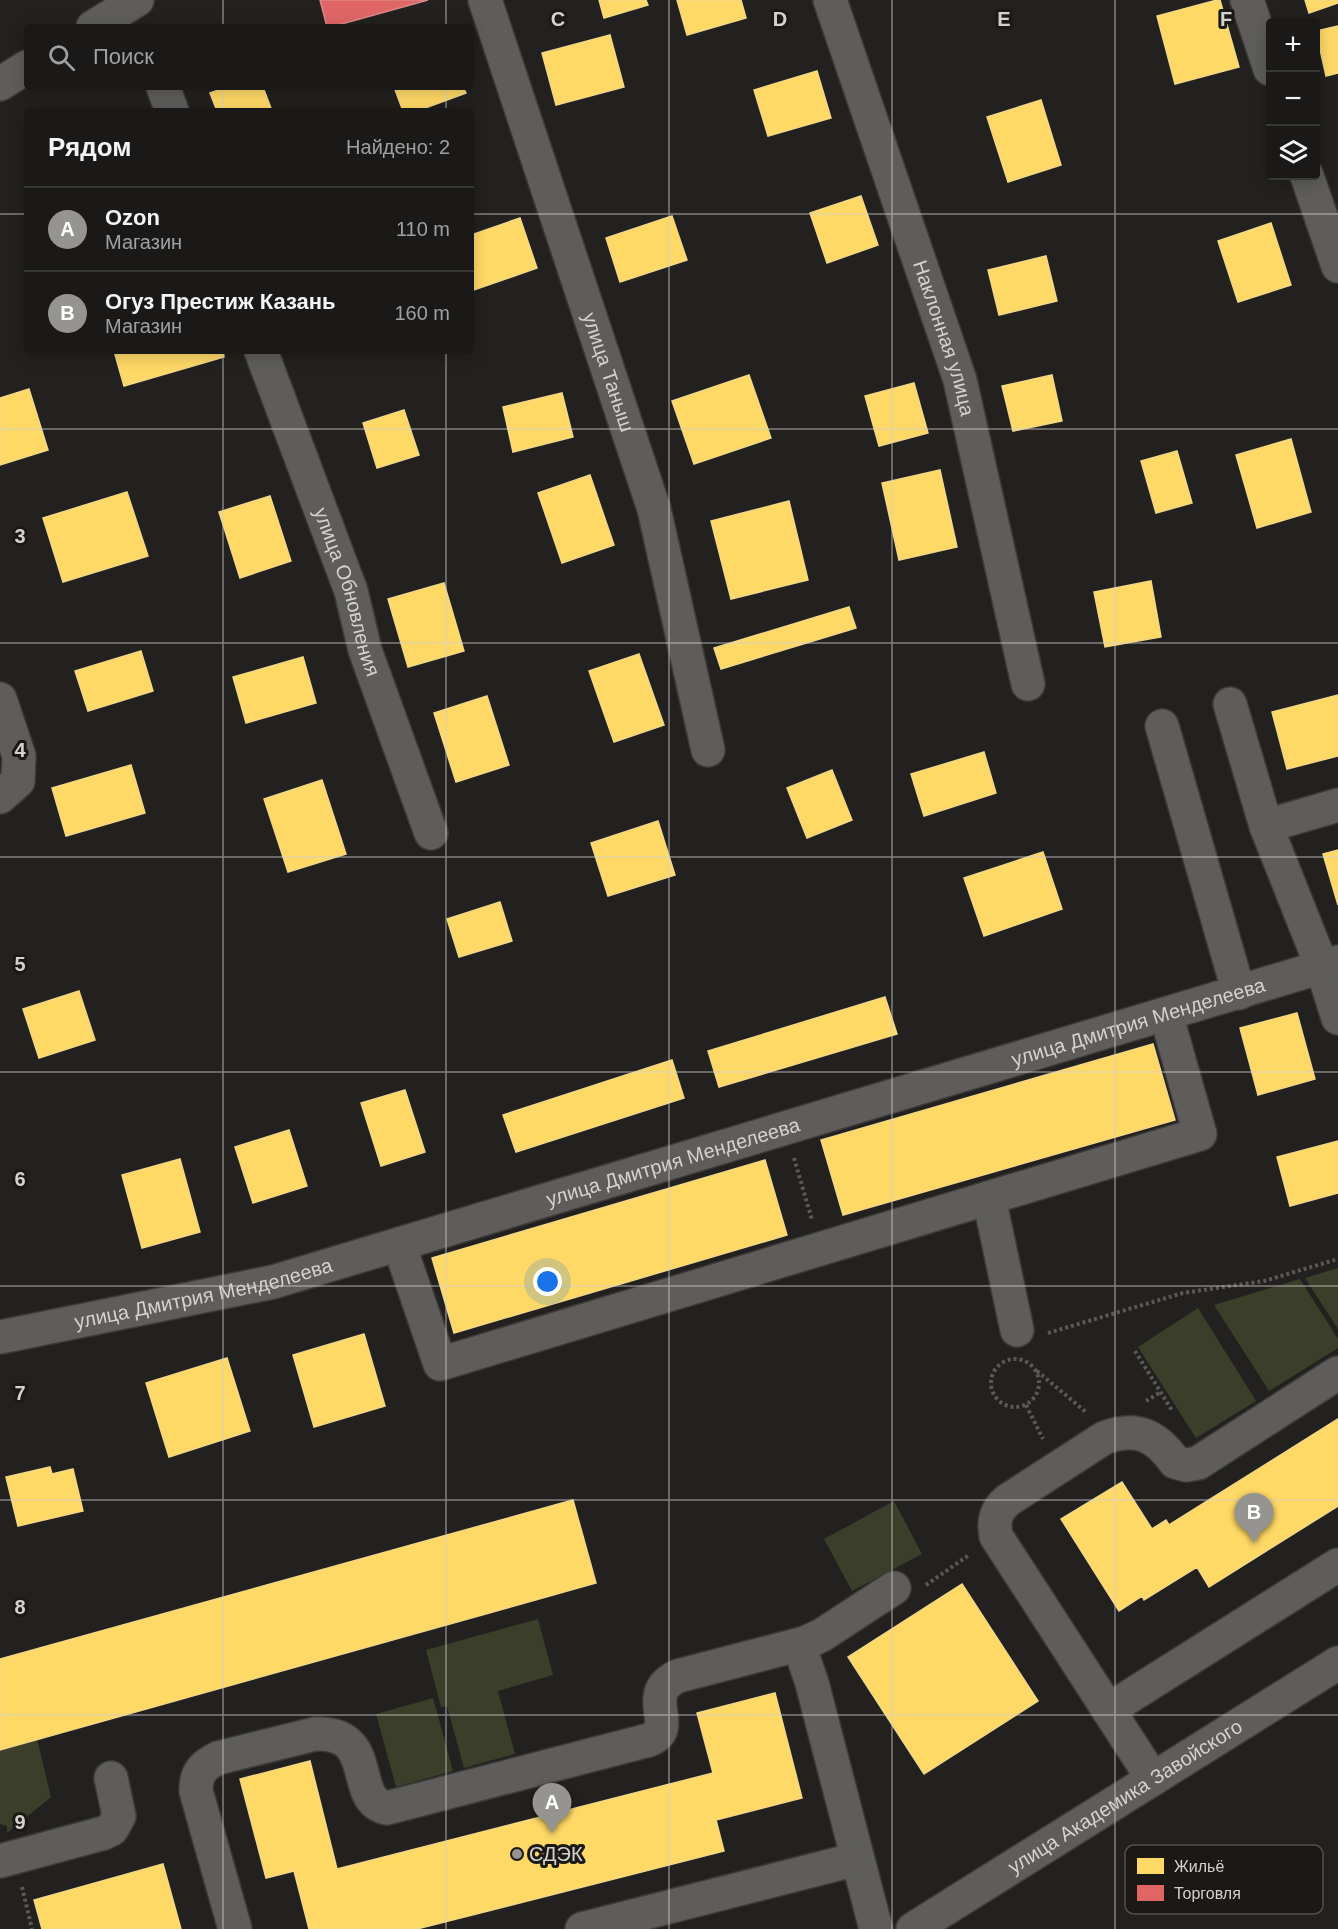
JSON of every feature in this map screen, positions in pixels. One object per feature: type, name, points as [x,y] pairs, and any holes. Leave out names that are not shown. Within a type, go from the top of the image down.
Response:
[{"type":"street","name":"улица Таныш","points":[[485,0],[654,509],[708,750]]},
{"type":"street","name":"Наклонная улица","points":[[830,0],[960,380],[1028,684]]},
{"type":"street","points":[[1247,0],[1266,57]]},
{"type":"street","points":[[101,24],[136,10]]},
{"type":"street","points":[[0,84],[24,70]]},
{"type":"street","points":[[164,90],[171,108]]},
{"type":"street","points":[[1308,180],[1338,266]]},
{"type":"street","name":"улица Обновления","points":[[262,354],[351,591],[365,650],[431,834]]},
{"type":"street","points":[[0,699],[19,756],[18,781],[0,797]]},
{"type":"street","points":[[1230,704],[1266,826],[1330,965],[1338,1018]]},
{"type":"street","points":[[1162,726],[1239,993]]},
{"type":"street","points":[[1266,826],[1338,805]]},
{"type":"street","name":"улица Дмитрия Менделеева","points":[[0,1337],[273,1282],[1330,965]]},
{"type":"street","points":[[399,1244],[440,1364],[1200,1134],[1166,1014]]},
{"type":"street","points":[[990,1198],[1028,1333]]},
{"type":"street","points":[[1152,1779],[996,1536],[994,1524],[1001,1506],[1104,1438],[1117,1434],[1132,1432],[1153,1439],[1165,1448],[1175,1462],[1192,1465],[1204,1460],[1338,1373]]},
{"type":"street","points":[[1108,1710],[1338,1565]]},
{"type":"street","points":[[235,1929],[196,1791],[196,1779],[200,1770],[218,1758],[327,1733],[350,1745],[359,1757],[371,1801],[387,1808],[656,1738],[663,1726],[659,1698],[664,1686],[670,1680],[799,1645],[822,1635],[906,1589]]},
{"type":"street","points":[[799,1645],[812,1683],[876,1929]]},
{"type":"street","name":"улица Академика Завойского","points":[[913,1929],[1338,1663]]},
{"type":"street","points":[[7,1859],[112,1829],[119,1816],[111,1778]]},
{"type":"street","points":[[582,1929],[857,1859]]},
{"type":"path","points":[[792,1153],[820,1249]]},
{"type":"path","points":[[1028,1333],[1183,1293],[1264,1281],[1338,1259]]},
{"type":"path","points":[[1135,1352],[1204,1460]]},
{"type":"path","points":[[1034,1369],[1038,1377],[1037,1392],[1033,1400],[1026,1405],[1008,1407],[994,1396],[991,1379],[995,1370],[1009,1360],[1018,1359],[1030,1364],[1105,1427],[1117,1434]]},
{"type":"path","points":[[906,1589],[996,1536]]},
{"type":"path","points":[[7,1859],[32,1929]]},
{"type":"green space","points":[[1338,1268],[1338,1329],[1305,1278]]},
{"type":"green space","points":[[1300,1279],[1338,1339],[1338,1348],[1269,1391],[1214,1305]]},
{"type":"green space","points":[[1198,1308],[1256,1401],[1196,1438],[1138,1347]]},
{"type":"green space","points":[[894,1501],[922,1554],[852,1591],[824,1539]]},
{"type":"green space","points":[[538,1619],[553,1675],[498,1691],[515,1754],[464,1768],[447,1706],[441,1707],[426,1650]]},
{"type":"green space","points":[[433,1698],[453,1771],[396,1787],[376,1714]]},
{"type":"green space","points":[[37,1739],[51,1797],[7,1833],[7,1826],[0,1824],[0,1750]]},
{"type":"building: Жильё","points":[[599,0],[646,0],[648,5],[604,18]]},
{"type":"building: Жильё","points":[[677,0],[741,0],[746,18],[687,35]]},
{"type":"building: Жильё","points":[[1220,0],[1239,67],[1175,84],[1157,16]]},
{"type":"building: Жильё","points":[[1305,0],[1338,0],[1338,3],[1309,13]]},
{"type":"building: Жильё","points":[[1338,26],[1338,73],[1326,76],[1320,49],[1320,30]]},
{"type":"building: Жильё","points":[[610,35],[624,87],[556,105],[542,53]]},
{"type":"building: Жильё","points":[[817,71],[831,118],[768,136],[754,90]]},
{"type":"building: Жильё","points":[[218,90],[264,90],[271,108],[216,108],[210,93]]},
{"type":"building: Жильё","points":[[395,90],[464,90],[466,93],[425,108],[402,108]]},
{"type":"building: Жильё","points":[[1041,100],[1061,165],[1008,182],[987,117]]},
{"type":"building: Жильё","points":[[861,196],[878,245],[827,263],[810,213]]},
{"type":"building: Жильё","points":[[672,216],[687,260],[620,282],[606,238]]},
{"type":"building: Жильё","points":[[520,218],[537,268],[474,290],[474,234]]},
{"type":"building: Жильё","points":[[1271,223],[1291,285],[1238,302],[1218,241]]},
{"type":"building: Жильё","points":[[1046,256],[1057,301],[999,315],[988,270]]},
{"type":"building: Жильё","points":[[115,354],[224,354],[224,357],[124,386]]},
{"type":"building: Жильё","points":[[749,375],[771,438],[694,464],[672,401]]},
{"type":"building: Жильё","points":[[1052,375],[1062,421],[1013,431],[1002,386]]},
{"type":"building: Жильё","points":[[914,383],[928,433],[879,446],[865,396]]},
{"type":"building: Жильё","points":[[29,389],[48,450],[0,465],[0,398]]},
{"type":"building: Жильё","points":[[562,393],[573,437],[513,452],[503,407]]},
{"type":"building: Жильё","points":[[404,410],[419,455],[377,468],[363,423]]},
{"type":"building: Жильё","points":[[1291,439],[1311,512],[1257,528],[1236,455]]},
{"type":"building: Жильё","points":[[1177,451],[1192,503],[1156,513],[1141,461]]},
{"type":"building: Жильё","points":[[940,470],[957,547],[899,560],[882,483]]},
{"type":"building: Жильё","points":[[590,475],[614,545],[562,563],[538,493]]},
{"type":"building: Жильё","points":[[127,492],[148,556],[63,582],[43,518]]},
{"type":"building: Жильё","points":[[270,496],[291,561],[240,578],[219,512]]},
{"type":"building: Жильё","points":[[789,501],[808,580],[731,599],[711,521]]},
{"type":"building: Жильё","points":[[1151,581],[1161,637],[1105,647],[1094,592]]},
{"type":"building: Жильё","points":[[444,583],[464,651],[408,667],[388,599]]},
{"type":"building: Жильё","points":[[849,607],[856,628],[721,669],[714,648]]},
{"type":"building: Жильё","points":[[141,651],[153,691],[88,711],[75,671]]},
{"type":"building: Жильё","points":[[639,654],[664,725],[614,742],[589,671]]},
{"type":"building: Жильё","points":[[303,657],[316,703],[246,723],[233,677]]},
{"type":"building: Жильё","points":[[1338,695],[1338,756],[1287,769],[1272,712]]},
{"type":"building: Жильё","points":[[487,696],[509,765],[456,782],[434,713]]},
{"type":"building: Жильё","points":[[984,752],[996,793],[924,816],[911,774]]},
{"type":"building: Жильё","points":[[131,765],[145,813],[66,836],[52,788]]},
{"type":"building: Жильё","points":[[832,770],[852,820],[807,838],[787,788]]},
{"type":"building: Жильё","points":[[322,780],[346,854],[288,872],[264,799]]},
{"type":"building: Жильё","points":[[658,821],[675,875],[608,896],[591,843]]},
{"type":"building: Жильё","points":[[1338,850],[1338,905],[1323,854]]},
{"type":"building: Жильё","points":[[1043,852],[1062,909],[984,936],[964,878]]},
{"type":"building: Жильё","points":[[500,902],[512,941],[459,957],[447,919]]},
{"type":"building: Жильё","points":[[79,991],[95,1040],[39,1058],[23,1009]]},
{"type":"building: Жильё","points":[[885,997],[897,1034],[719,1087],[708,1051]]},
{"type":"building: Жильё","points":[[1297,1013],[1315,1079],[1258,1095],[1240,1028]]},
{"type":"building: Жильё","points":[[1153,1044],[1175,1120],[843,1215],[821,1140]]},
{"type":"building: Жильё","points":[[672,1060],[684,1098],[516,1152],[503,1115]]},
{"type":"building: Жильё","points":[[405,1090],[425,1152],[381,1166],[361,1103]]},
{"type":"building: Жильё","points":[[289,1130],[307,1186],[253,1203],[235,1147]]},
{"type":"building: Жильё","points":[[1338,1141],[1338,1193],[1290,1206],[1277,1157]]},
{"type":"building: Жильё","points":[[180,1159],[200,1232],[142,1248],[122,1175]]},
{"type":"building: Жильё","points":[[765,1160],[787,1235],[454,1333],[432,1258]]},
{"type":"building: Жильё","points":[[364,1334],[385,1406],[314,1427],[293,1355]]},
{"type":"building: Жильё","points":[[227,1358],[250,1431],[169,1457],[146,1383]]},
{"type":"building: Жильё","points":[[1338,1419],[1338,1506],[1209,1587],[1197,1567],[1144,1600],[1142,1596],[1119,1611],[1061,1519],[1122,1482],[1152,1529],[1166,1520],[1169,1525]]},
{"type":"building: Жильё","points":[[50,1467],[52,1474],[73,1469],[83,1511],[18,1526],[6,1477]]},
{"type":"building: Жильё","points":[[573,1500],[596,1583],[0,1750],[0,1659]]},
{"type":"building: Жильё","points":[[962,1584],[1038,1701],[924,1774],[848,1657]]},
{"type":"building: Жильё","points":[[775,1693],[802,1798],[716,1820],[724,1851],[417,1929],[309,1929],[294,1871],[266,1878],[240,1779],[310,1761],[337,1869],[713,1773],[697,1713]]},
{"type":"building: Жильё","points":[[163,1864],[181,1929],[42,1929],[34,1900]]},
{"type":"building: Торговля","points":[[320,0],[428,0],[342,24],[326,24]]},
{"type":"place","name":"Огуз Престиж Казань","points":[[1254,1543]]},
{"type":"place","name":"Ozon","points":[[552,1833]]},
{"type":"place","name":"СДЭК","points":[[517,1854]]}]
